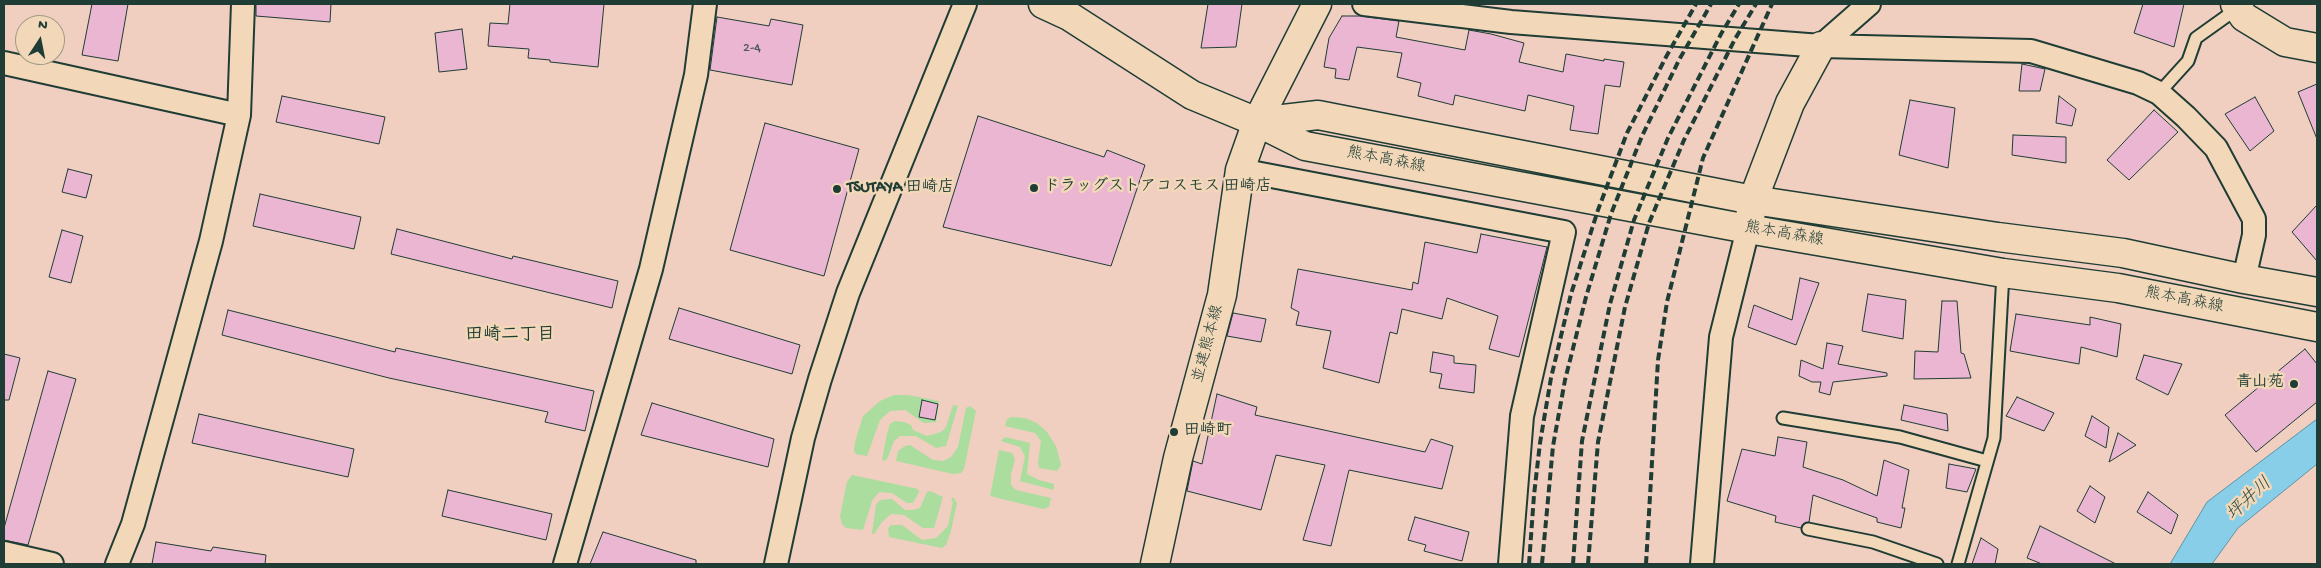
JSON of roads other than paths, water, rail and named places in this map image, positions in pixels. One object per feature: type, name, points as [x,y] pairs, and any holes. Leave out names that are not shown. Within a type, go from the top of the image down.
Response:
[{"type":"main road","name":"熊本高森線","points":[[1043,4],[1071,10],[1192,95],[1257,122],[1305,146],[1748,229],[2003,273],[2118,288],[2317,327]]},
{"type":"main road","name":"並建熊本線","points":[[1155,564],[1178,458],[1222,295],[1240,170],[1257,122],[1318,4]]},
{"type":"main road","points":[[2236,6],[2244,17],[2285,42],[2317,48]]},
{"type":"main road","points":[[1748,229],[1753,200],[1790,103],[1822,46]]},
{"type":"main road","name":"熊本高森線","points":[[1257,122],[1318,115],[1753,200],[1998,237],[2124,253],[2244,279],[2317,292]]},
{"type":"street","points":[[117,564],[133,524],[211,241],[239,114],[242,4]]},
{"type":"street","points":[[566,564],[651,269],[696,75],[705,4]]},
{"type":"street","points":[[776,564],[803,438],[848,293],[913,127],[965,4]]},
{"type":"street","points":[[1364,4],[1511,13],[1822,46],[2031,52],[2138,83],[2159,94],[2186,117],[2216,148],[2254,219],[2254,234],[2244,279]]},
{"type":"street","points":[[1822,46],[1869,4]]},
{"type":"street","points":[[4,63],[239,114]]},
{"type":"street","points":[[1240,170],[1564,232],[1522,416],[1510,564]]},
{"type":"street","points":[[1702,564],[1721,337],[1748,229]]},
{"type":"street","points":[[4,553],[52,564]]},
{"type":"lane","points":[[2159,94],[2188,61],[2196,38],[2236,6]]},
{"type":"lane","points":[[1958,564],[1994,438],[2003,273]]},
{"type":"lane","points":[[1783,418],[1900,437],[1987,461]]},
{"type":"lane","points":[[1808,530],[1873,542],[1937,564]]},
{"type":"water","name":"坪井川","points":[[2317,419],[2317,464],[2238,528],[2212,564],[2170,564],[2207,502]]},
{"type":"railway","points":[[1529,564],[1540,443],[1551,378],[1571,294],[1598,210],[1627,133],[1696,4]]},
{"type":"railway","points":[[1542,564],[1553,446],[1565,380],[1586,297],[1611,214],[1642,136],[1679,60],[1711,4]]},
{"type":"railway","points":[[1573,564],[1582,441],[1610,304],[1634,220],[1668,138],[1721,34],[1739,4]]},
{"type":"railway","points":[[1588,564],[1598,442],[1625,307],[1649,223],[1684,140],[1735,39],[1756,4]]},
{"type":"railway","points":[[1646,564],[1658,360],[1667,302],[1703,158],[1772,4]]},
{"type":"place","name":"ドラッグストアコスモス 田崎店","points":[[1034,188]]},
{"type":"place","name":"TSUTAYA 田崎店","points":[[837,189]]},
{"type":"place","name":"青山苑","points":[[2294,384]]},
{"type":"place","name":"田崎町","points":[[1174,432]]},
{"type":"district","name":"田崎二丁目","points":[[510,336]]}]
